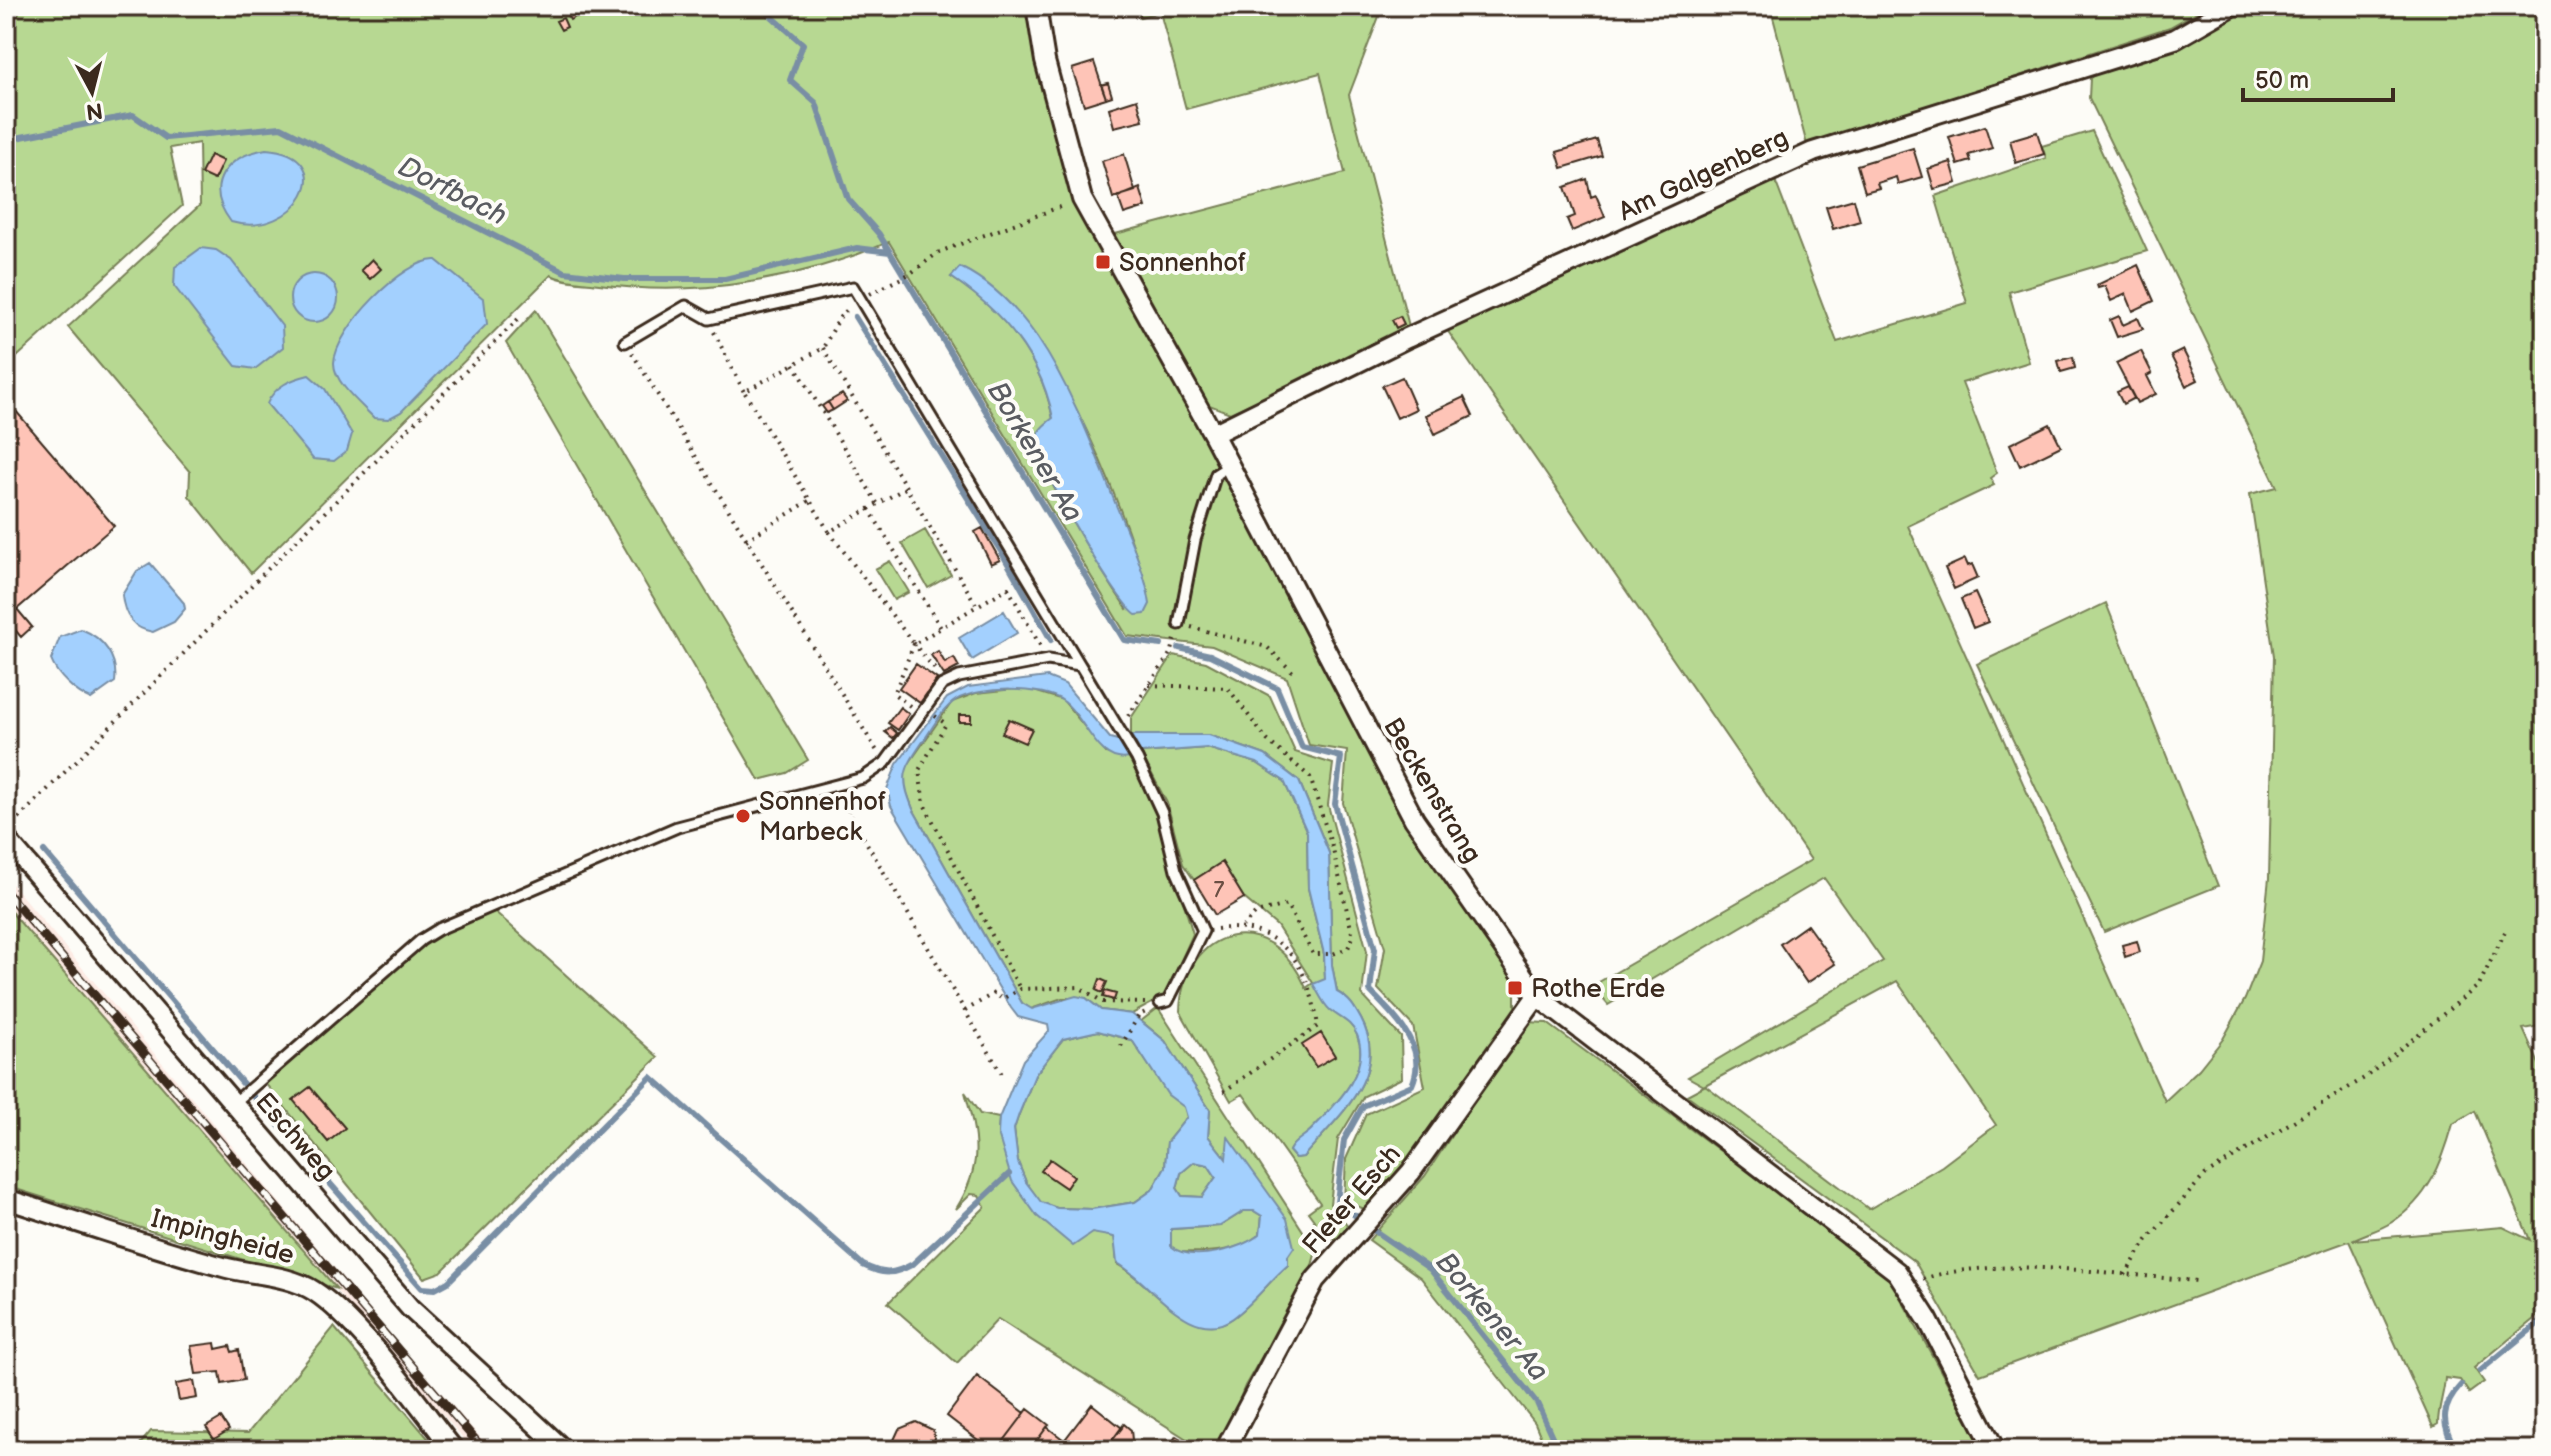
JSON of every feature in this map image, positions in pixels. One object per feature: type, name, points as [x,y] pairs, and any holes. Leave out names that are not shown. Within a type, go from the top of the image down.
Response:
[{"type":"street","name":"Beckenstrang","points":[[1036,6],[1045,61],[1082,199],[1213,434],[1414,819],[1537,996],[1897,1272],[1928,1320],[1995,1450]]},
{"type":"street","name":"Am Galgenberg","points":[[1213,434],[1407,338],[1788,162],[2175,39],[2232,6]]},
{"type":"street","name":"Eschweg","points":[[6,839],[410,1308],[564,1450]]},
{"type":"street","name":"Fleter Esch","points":[[1225,1450],[1315,1280],[1411,1172],[1537,996]]},
{"type":"street","name":"Impingheide","points":[[6,1199],[226,1268],[291,1281],[311,1289],[329,1302],[359,1335],[454,1450]]},
{"type":"lane","points":[[625,342],[686,306],[709,319],[853,287],[858,300],[1137,759],[1162,813],[1176,870],[1203,931],[1168,1001],[1160,1003]]},
{"type":"lane","points":[[1179,624],[1195,540],[1216,474],[1229,466]]},
{"type":"lane","points":[[233,1104],[421,940],[439,929],[677,827],[863,778],[885,763],[942,685],[959,677],[1048,660],[1080,665]]},
{"type":"path","points":[[744,392],[823,348],[840,317],[858,300],[903,278],[939,252],[1082,199]]},
{"type":"path","points":[[6,831],[521,316]]},
{"type":"path","points":[[709,319],[724,356],[809,501],[829,532],[940,676],[942,685]]},
{"type":"path","points":[[625,342],[885,763]]},
{"type":"path","points":[[823,348],[977,606]]},
{"type":"path","points":[[794,364],[878,504]]},
{"type":"path","points":[[829,532],[907,487]]},
{"type":"path","points":[[746,540],[809,501]]},
{"type":"path","points":[[869,509],[941,628]]},
{"type":"path","points":[[921,714],[894,694],[914,644],[1008,588],[1048,660]]},
{"type":"path","points":[[1121,732],[1172,651],[1179,624],[1267,647],[1295,674]]},
{"type":"path","points":[[1149,685],[1228,688],[1267,740],[1310,777],[1333,850],[1353,937],[1348,948],[1333,954],[1313,954],[1287,905],[1256,913],[1243,926]]},
{"type":"path","points":[[942,720],[946,724],[919,770],[924,804],[1020,989]]},
{"type":"path","points":[[863,778],[848,811],[1003,1076]]},
{"type":"path","points":[[1203,931],[1243,926],[1276,938],[1313,991],[1318,1026],[1220,1094]]},
{"type":"path","points":[[2125,1275],[2147,1240],[2205,1175],[2366,1077],[2479,985],[2505,932]]},
{"type":"path","points":[[965,1011],[994,993],[1002,999],[1020,989],[1079,987],[1103,1002],[1160,1003]]},
{"type":"path","points":[[1121,1046],[1139,1015]]},
{"type":"path","points":[[1905,1285],[1960,1269],[2198,1281]]},
{"type":"shaded area","points":[[6,877],[491,1450],[473,1450],[6,905]]},
{"type":"green space","points":[[6,6],[1026,6],[1035,58],[1079,213],[1219,463],[1402,818],[1515,979],[1515,1007],[1409,1165],[1367,1210],[1344,1201],[1346,1159],[1366,1114],[1425,1087],[1413,1026],[1378,989],[1385,948],[1343,803],[1347,751],[1309,745],[1287,678],[1212,646],[1127,636],[889,242],[820,267],[784,276],[710,287],[636,288],[551,275],[251,573],[189,496],[190,472],[68,327],[200,205],[199,143],[170,148],[182,206],[6,367]],"holes":[[[960,268],[993,290],[1023,323],[1051,365],[1100,460],[1148,592],[1127,609],[1076,526],[1040,457],[1037,435],[1053,419],[1047,396],[1029,356],[1003,321],[951,277]]]},
{"type":"green space","points":[[1137,6],[1383,6],[1349,95],[1410,330],[1230,413],[1204,403],[1108,236],[1345,173],[1320,73],[1186,109],[1160,12],[1140,17]]},
{"type":"green space","points":[[1770,6],[2207,6],[2170,27],[1807,145]]},
{"type":"green space","points":[[2243,6],[2545,6],[2545,1025],[2523,1029],[2545,1077],[2545,1310],[2474,1368],[2484,1382],[2469,1393],[2460,1380],[2445,1378],[2438,1424],[2433,1427],[2349,1241],[1980,1375],[1915,1262],[1687,1095],[1704,1086],[1688,1077],[1883,961],[1824,878],[1608,1005],[1592,986],[1811,860],[1447,330],[1773,175],[1837,342],[1967,303],[1935,196],[2046,158],[2042,146],[2092,131],[2147,251],[2009,292],[2029,362],[1962,383],[1997,473],[1990,478],[1994,485],[1908,526],[2165,1101],[2199,1069],[2223,1039],[2245,999],[2260,961],[2269,878],[2274,656],[2250,494],[2277,487],[2089,98],[2090,78],[2100,69],[2178,43]],"holes":[[[1897,981],[1996,1125],[1942,1166],[1869,1209],[1705,1085]],[[2475,1111],[2530,1240],[2503,1227],[2352,1240],[2387,1225],[2415,1203],[2438,1167],[2453,1124]]]},
{"type":"green space","points":[[536,310],[808,760],[787,773],[759,780],[506,343]]},
{"type":"green space","points":[[925,530],[951,575],[928,588],[902,543]]},
{"type":"green space","points":[[890,561],[909,592],[894,600],[875,569]]},
{"type":"green space","points":[[2106,603],[2218,886],[2104,932],[1977,664]]},
{"type":"green space","points":[[1173,655],[1206,662],[1270,696],[1295,752],[1333,764],[1328,805],[1367,951],[1362,995],[1401,1037],[1402,1078],[1364,1096],[1338,1139],[1330,1204],[1349,1227],[1339,1238],[1327,1238],[1308,1212],[1320,1203],[1243,1094],[1231,1101],[1180,1011],[1185,982],[1196,960],[1212,945],[1231,936],[1251,936],[1272,944],[1290,961],[1306,988],[1313,983],[1277,926],[1244,898],[1221,863],[1194,880],[1183,864],[1167,803],[1141,753],[1207,748],[1257,763],[1284,781],[1307,832],[1308,888],[1324,954],[1325,980],[1314,984],[1328,1007],[1352,1026],[1360,1048],[1355,1075],[1348,1087],[1320,1121],[1291,1147],[1289,1151],[1295,1158],[1303,1157],[1344,1111],[1365,1077],[1369,1059],[1369,1039],[1361,1019],[1348,1000],[1337,992],[1332,965],[1329,853],[1299,781],[1265,755],[1209,735],[1131,735],[1131,718]]},
{"type":"green space","points":[[1024,688],[1063,700],[1106,753],[1129,758],[1157,814],[1193,934],[1165,996],[1132,1014],[1101,1010],[1086,998],[1062,998],[1031,1009],[1022,1003],[913,809],[905,788],[905,769],[952,702],[976,693]]},
{"type":"green space","points":[[6,906],[337,1289],[6,1186]]},
{"type":"green space","points":[[493,910],[658,1057],[441,1272],[424,1278],[264,1082],[435,936]]},
{"type":"green space","points":[[1158,1008],[1316,1251],[1310,1273],[1245,1386],[1219,1450],[1204,1450],[998,1319],[957,1363],[888,1303],[985,1207],[979,1195],[971,1194],[956,1209],[971,1179],[976,1152],[965,1092],[980,1114],[999,1118],[998,1134],[1037,1216],[1115,1237],[1117,1264],[1187,1318],[1202,1324],[1218,1325],[1233,1318],[1288,1265],[1229,1139],[1227,1160],[1208,1136],[1210,1110],[1165,1041],[1141,1021]]},
{"type":"green space","points":[[1526,1022],[1547,1023],[1888,1275],[1984,1450],[1546,1450],[1535,1423],[1421,1278],[1369,1240],[1425,1176]]},
{"type":"green space","points":[[1098,1031],[1132,1040],[1168,1094],[1185,1107],[1187,1117],[1167,1142],[1165,1167],[1152,1190],[1135,1202],[1092,1209],[1057,1208],[1041,1203],[1026,1182],[1018,1162],[1014,1129],[1035,1075],[1063,1039]]},
{"type":"green space","points":[[1194,1162],[1208,1165],[1216,1177],[1202,1197],[1182,1196],[1177,1188],[1181,1173]]},
{"type":"green space","points":[[1244,1211],[1254,1211],[1262,1216],[1260,1234],[1242,1245],[1200,1252],[1178,1252],[1171,1246],[1171,1229],[1220,1226]]},
{"type":"green space","points":[[334,1327],[438,1450],[135,1450],[151,1431],[248,1433]]},
{"type":"water","points":[[266,149],[290,155],[303,166],[307,180],[302,195],[291,209],[275,219],[254,225],[231,222],[219,196],[223,174],[240,158]]},
{"type":"water","points":[[201,248],[216,250],[231,260],[282,326],[283,347],[255,369],[236,366],[174,286],[175,267]]},
{"type":"water","points":[[436,260],[484,299],[487,324],[401,412],[388,419],[374,418],[338,378],[334,363],[337,349],[358,315],[373,298],[407,271],[422,262]]},
{"type":"water","points":[[960,267],[982,280],[1012,307],[1037,337],[1061,376],[1140,566],[1150,604],[1145,614],[1136,615],[1126,605],[1063,505],[1036,443],[1039,432],[1053,418],[1039,375],[1017,337],[1003,320],[951,277]]},
{"type":"water","points":[[314,274],[331,281],[338,298],[331,315],[314,322],[297,315],[290,298],[297,281]]},
{"type":"water","points":[[309,375],[325,389],[352,434],[347,451],[334,461],[313,459],[267,404],[274,392],[284,384]]},
{"type":"water","points":[[150,563],[184,603],[185,609],[174,622],[153,632],[140,628],[130,620],[122,595],[137,571]]},
{"type":"water","points":[[1004,611],[1017,633],[972,660],[959,638]]},
{"type":"water","points":[[81,629],[103,643],[114,665],[115,682],[91,699],[68,683],[51,660],[60,637]]},
{"type":"water","points":[[1047,677],[1065,684],[1110,738],[1118,740],[1129,758],[1108,754],[1092,738],[1071,708],[1054,696],[1026,690],[994,690],[966,695],[946,709],[907,768],[905,781],[913,809],[1022,1003],[1032,1009],[1076,996],[1086,998],[1101,1010],[1132,1014],[1165,1041],[1210,1110],[1208,1136],[1226,1159],[1228,1137],[1287,1219],[1294,1247],[1288,1256],[1288,1265],[1241,1312],[1217,1325],[1202,1325],[1187,1319],[1117,1263],[1114,1237],[1092,1233],[1073,1246],[1037,1216],[1012,1181],[998,1134],[999,1118],[1023,1060],[1049,1031],[1048,1025],[1018,1017],[1011,1008],[891,806],[887,789],[897,764],[947,698],[968,687]],"holes":[[[1098,1031],[1132,1040],[1168,1095],[1184,1107],[1187,1117],[1167,1142],[1165,1167],[1152,1190],[1135,1202],[1092,1209],[1057,1208],[1041,1202],[1026,1182],[1018,1162],[1014,1129],[1035,1075],[1063,1039]],[[1194,1162],[1208,1165],[1216,1177],[1202,1197],[1182,1196],[1177,1188],[1181,1173]],[[1244,1211],[1254,1211],[1262,1216],[1260,1234],[1229,1249],[1191,1254],[1171,1246],[1171,1229],[1220,1226]]]},
{"type":"water","points":[[1131,735],[1209,735],[1265,755],[1299,781],[1329,853],[1332,965],[1337,992],[1351,1003],[1361,1019],[1369,1039],[1369,1059],[1365,1077],[1356,1094],[1303,1157],[1295,1158],[1289,1151],[1348,1087],[1359,1062],[1360,1048],[1352,1026],[1327,1007],[1313,984],[1325,979],[1324,954],[1308,888],[1307,832],[1284,781],[1257,763],[1207,748],[1141,753]]},
{"type":"building","points":[[562,6],[594,6],[570,20]]},
{"type":"building","points":[[563,18],[567,27],[561,30],[556,21]]},
{"type":"building","points":[[1094,62],[1106,98],[1084,105],[1072,69]]},
{"type":"building","points":[[1108,83],[1112,96],[1106,98],[1101,85]]},
{"type":"building","points":[[1137,99],[1143,120],[1114,127],[1109,108]]},
{"type":"building","points":[[1985,126],[1992,148],[1969,155],[1971,161],[1958,165],[1949,137]]},
{"type":"building","points":[[2037,132],[2044,154],[2016,163],[2010,140]]},
{"type":"building","points":[[1597,140],[1602,156],[1562,168],[1557,152]]},
{"type":"building","points":[[1913,148],[1922,177],[1898,184],[1896,177],[1877,183],[1879,188],[1865,192],[1857,165]]},
{"type":"building","points":[[1124,154],[1135,191],[1113,198],[1102,161]]},
{"type":"building","points":[[210,155],[223,161],[214,180],[201,174]]},
{"type":"building","points":[[1951,162],[1957,183],[1934,189],[1928,169]]},
{"type":"building","points":[[1587,179],[1591,197],[1596,195],[1605,217],[1572,231],[1567,219],[1575,216],[1565,187]]},
{"type":"building","points":[[1140,188],[1146,207],[1124,214],[1118,197]]},
{"type":"building","points":[[1854,199],[1860,221],[1833,229],[1826,207]]},
{"type":"building","points":[[372,259],[381,269],[370,279],[361,270]]},
{"type":"building","points":[[2138,265],[2154,301],[2133,311],[2126,294],[2111,301],[2105,286],[2098,288],[2097,285]]},
{"type":"building","points":[[1400,316],[1404,324],[1396,328],[1392,320]]},
{"type":"building","points":[[2119,316],[2123,325],[2138,318],[2143,329],[2117,337],[2110,320]]},
{"type":"building","points":[[2183,350],[2198,380],[2186,386],[2171,356]]},
{"type":"building","points":[[2141,351],[2152,373],[2147,376],[2156,394],[2137,403],[2116,363]]},
{"type":"building","points":[[2073,357],[2075,368],[2061,372],[2058,361]]},
{"type":"building","points":[[1402,377],[1416,409],[1397,418],[1382,386]]},
{"type":"building","points":[[2128,387],[2134,398],[2123,404],[2117,392]]},
{"type":"building","points":[[842,394],[847,401],[833,410],[828,402]]},
{"type":"building","points":[[1464,397],[1473,416],[1435,434],[1426,415]]},
{"type":"building","points":[[828,402],[833,410],[827,413],[822,406]]},
{"type":"building","points":[[15,410],[114,526],[16,610],[6,599],[6,418]]},
{"type":"building","points":[[2050,424],[2061,446],[2020,466],[2010,444]]},
{"type":"building","points":[[982,528],[1000,560],[991,564],[975,532]]},
{"type":"building","points":[[1965,559],[1968,566],[1972,564],[1978,578],[1954,589],[1945,568]]},
{"type":"building","points":[[1975,593],[1988,622],[1973,628],[1961,599]]},
{"type":"building","points":[[17,609],[32,627],[21,637],[6,619]]},
{"type":"building","points":[[938,651],[945,663],[954,658],[959,667],[944,675],[931,655]]},
{"type":"building","points":[[916,664],[937,679],[920,703],[899,688]]},
{"type":"building","points":[[900,707],[909,714],[898,730],[888,723]]},
{"type":"building","points":[[959,715],[971,715],[971,722],[959,722]]},
{"type":"building","points":[[1009,719],[1032,729],[1025,743],[1002,733]]},
{"type":"building","points":[[890,727],[897,733],[893,738],[885,732]]},
{"type":"building","points":[[1222,862],[1244,898],[1215,915],[1194,880]]},
{"type":"building","points":[[1807,925],[1835,964],[1807,983],[1780,944]]},
{"type":"building","points":[[2137,941],[2140,952],[2125,957],[2122,945]]},
{"type":"building","points":[[1100,979],[1107,982],[1102,993],[1096,990]]},
{"type":"building","points":[[1105,991],[1116,994],[1114,1000],[1103,997]]},
{"type":"building","points":[[1321,1033],[1335,1056],[1316,1067],[1302,1045]]},
{"type":"building","points":[[310,1087],[345,1128],[328,1142],[293,1100]]},
{"type":"building","points":[[1050,1159],[1074,1176],[1066,1188],[1041,1171]]},
{"type":"building","points":[[215,1343],[216,1349],[230,1346],[232,1352],[239,1350],[244,1380],[222,1384],[220,1372],[196,1374],[191,1346]]},
{"type":"building","points":[[977,1376],[1025,1413],[997,1450],[991,1450],[947,1416]]},
{"type":"building","points":[[194,1381],[197,1398],[179,1401],[176,1384]]},
{"type":"building","points":[[1092,1404],[1122,1428],[1105,1450],[1066,1450],[1060,1446]]},
{"type":"building","points":[[1028,1409],[1049,1425],[1030,1450],[997,1450]]},
{"type":"building","points":[[221,1418],[229,1430],[214,1439],[206,1427]]},
{"type":"building","points":[[916,1422],[933,1430],[937,1450],[895,1450],[894,1440],[899,1429]]},
{"type":"building","points":[[1124,1424],[1131,1430],[1132,1440],[1116,1450],[1105,1450]]},
{"type":"building","points":[[1047,1427],[1064,1440],[1060,1446],[1056,1450],[1030,1450]]},
{"type":"building","points":[[1176,1436],[1199,1450],[1163,1450],[1168,1449]]},
{"type":"waterway","name":"Borkener Aa","points":[[760,6],[803,44],[790,80],[816,103],[848,199],[879,234],[1124,640],[1161,645]]},
{"type":"waterway","name":"Dorfbach","points":[[6,140],[133,115],[166,138],[281,127],[565,272],[624,279],[725,279],[857,248],[890,252]]},
{"type":"waterway","points":[[855,317],[1002,553],[1051,640]]},
{"type":"waterway","points":[[1179,648],[1210,655],[1277,688],[1302,747],[1341,757],[1335,804],[1375,949],[1370,991],[1406,1033],[1416,1058],[1412,1085],[1363,1106],[1344,1140],[1337,1202],[1356,1216]]},
{"type":"waterway","points":[[44,851],[244,1085]]},
{"type":"waterway","points":[[253,1096],[422,1288],[435,1289],[448,1282],[651,1077],[863,1265],[876,1271],[894,1272],[913,1264],[1009,1174]]},
{"type":"waterway","name":"Borkener Aa","points":[[1372,1229],[1430,1269],[1537,1403],[1558,1450]]},
{"type":"waterway","points":[[2480,1371],[2545,1318]]},
{"type":"waterway","points":[[2456,1450],[2445,1424],[2445,1416],[2449,1401],[2461,1385]]},
{"type":"railway","points":[[6,892],[484,1450]]},
{"type":"place","name":"Sonnenhof","points":[[1103,262]]},
{"type":"place","name":"Sonnenhof Marbeck","points":[[743,816]]},
{"type":"place","name":"Rothe Erde","points":[[1515,988]]}]
